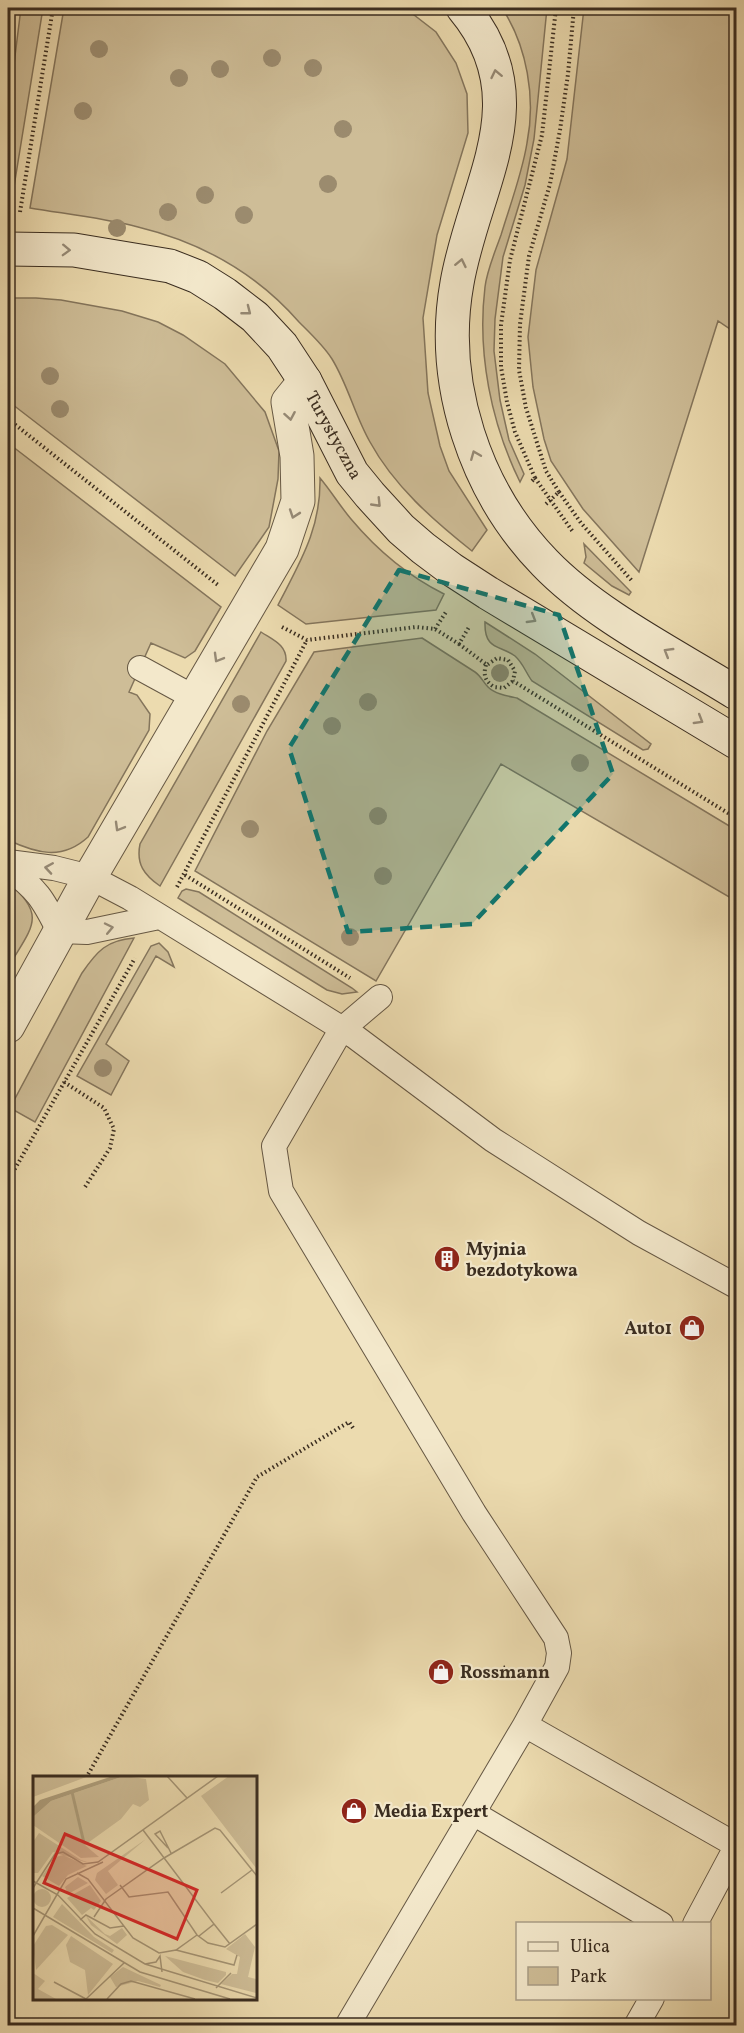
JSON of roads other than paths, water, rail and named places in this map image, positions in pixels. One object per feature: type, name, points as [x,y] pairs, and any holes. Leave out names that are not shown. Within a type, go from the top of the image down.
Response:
[{"type":"main road","points":[[463,8],[478,28],[492,54],[498,81],[500,116],[496,146],[469,228],[456,284],[452,325],[459,399],[469,441],[482,472],[516,526],[544,562],[571,588],[646,639],[736,693]]},
{"type":"main road","name":"Turystyczna","points":[[11,249],[74,250],[170,266],[198,277],[225,294],[255,317],[282,346],[305,381],[352,473],[401,529],[423,548],[477,586],[736,742]]},
{"type":"main road","points":[[8,1026],[90,877],[282,549],[298,501],[297,456],[288,402],[305,381]]},
{"type":"lane","points":[[140,668],[195,698]]},
{"type":"lane","points":[[8,862],[54,868],[90,877],[130,898],[354,1036],[493,1140],[639,1233],[736,1286]]},
{"type":"lane","points":[[8,868],[30,884],[45,903],[59,931],[87,932],[159,917]]},
{"type":"lane","points":[[347,2025],[525,1725],[557,1667],[559,1653],[556,1638],[474,1513],[281,1191],[274,1146],[341,1030],[380,997]]},
{"type":"lane","points":[[525,1725],[736,1846],[696,1922]]},
{"type":"lane","points":[[473,1813],[659,1922]]},
{"type":"lane","points":[[636,2025],[651,2000]]},
{"type":"place","name":"Myjnia bezdotykowa","points":[[447,1259]]},
{"type":"place","name":"Auto1","points":[[692,1328]]},
{"type":"place","name":"Rossmann","points":[[441,1672]]},
{"type":"place","name":"Media Expert","points":[[354,1811]]}]
